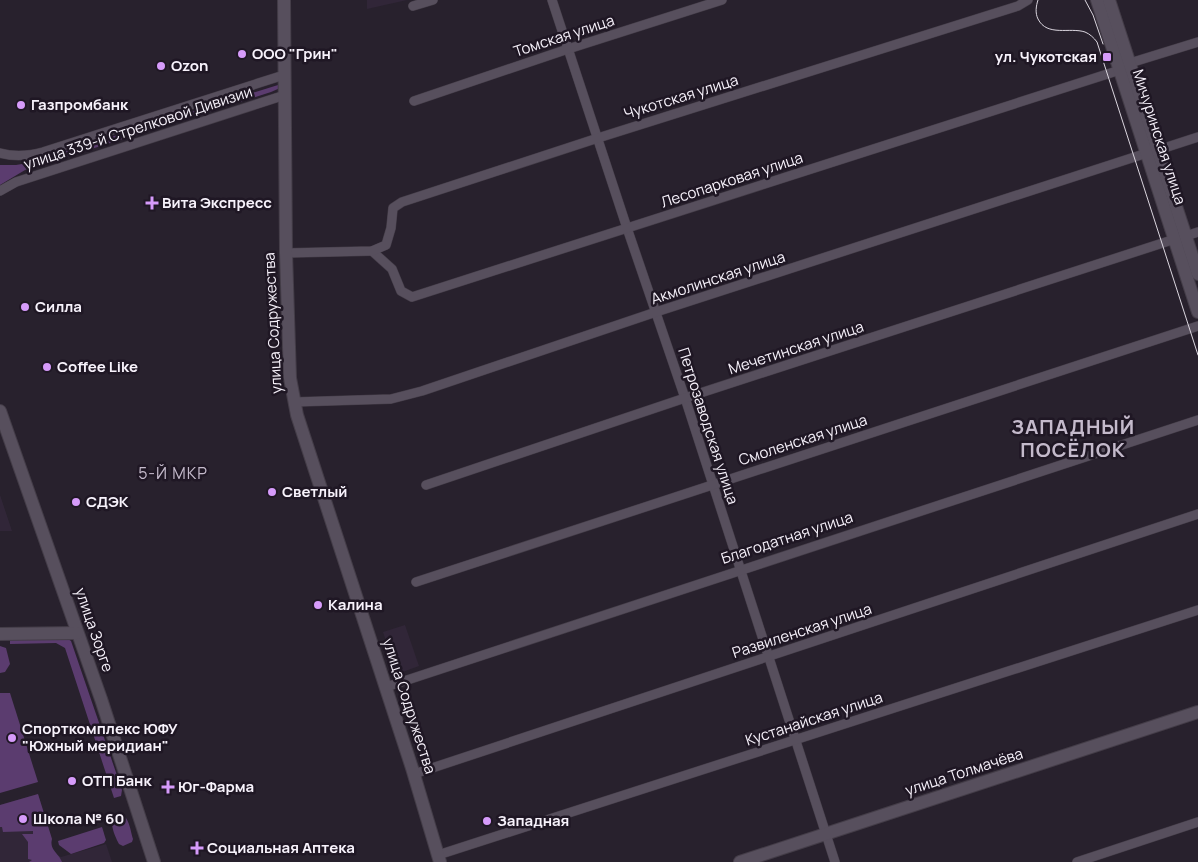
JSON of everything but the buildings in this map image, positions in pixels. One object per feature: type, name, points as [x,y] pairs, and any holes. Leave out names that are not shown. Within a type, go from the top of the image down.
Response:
[{"type":"street","name":"улица Содружества","points":[[284,0],[286,253],[290,378],[294,402],[440,860]]},
{"type":"street","points":[[413,6],[433,0]]},
{"type":"street","name":"Петрозаводская улица","points":[[552,0],[685,398],[835,862]]},
{"type":"street","name":"Томская улица","points":[[414,100],[722,0]]},
{"type":"street","name":"Чукотская улица","points":[[372,251],[386,245],[391,228],[393,208],[402,202],[598,138],[1018,6],[1028,0]]},
{"type":"street","name":"Мичуринская улица","points":[[1097,0],[1125,67]]},
{"type":"street","name":"Мичуринская улица","points":[[1108,0],[1125,67],[1180,237],[1198,312]]},
{"type":"street","name":"Лесопарковая улица","points":[[372,251],[392,269],[401,291],[412,297],[1198,42]]},
{"type":"street","name":"улица 339-й Стрелковой Дивизии","points":[[0,153],[18,156],[30,155],[284,75]]},
{"type":"street","name":"улица 339-й Стрелковой Дивизии","points":[[0,190],[16,182],[285,95]]},
{"type":"street","name":"Акмолинская улица","points":[[294,402],[391,398],[422,391],[656,312],[1198,137]]},
{"type":"street","name":"Мечетинская улица","points":[[426,485],[685,398],[1198,232]]},
{"type":"street","name":"Мичуринская улица","points":[[1180,237],[1198,274]]},
{"type":"street","points":[[286,253],[372,251]]},
{"type":"street","name":"Смоленская улица","points":[[416,582],[1198,326]]},
{"type":"street","name":"улица Зорге","points":[[0,411],[154,862]]},
{"type":"street","name":"Благодатная улица","points":[[386,687],[1198,420]]},
{"type":"street","name":"Развиленская улица","points":[[414,774],[1198,514]]},
{"type":"street","name":"Кустанайская улица","points":[[440,860],[796,740],[1198,610]]},
{"type":"street","points":[[0,634],[77,633]]},
{"type":"street","name":"улица Толмачёва","points":[[740,862],[1198,712]]},
{"type":"street","points":[[1077,862],[1198,822]]},
{"type":"shaded area","points":[[367,0],[407,0],[367,9]]},
{"type":"shaded area","points":[[278,85],[280,88],[271,92],[25,170],[0,185],[0,165],[28,163]]},
{"type":"shaded area","points":[[0,495],[12,531],[0,531]]},
{"type":"shaded area","points":[[405,625],[419,666],[397,674],[383,632]]},
{"type":"shaded area","points":[[10,638],[68,639],[71,641],[122,790],[121,796],[114,798],[65,648],[56,643],[10,644]]},
{"type":"shaded area","points":[[0,646],[6,648],[10,664],[5,672],[0,673]]},
{"type":"shaded area","name":"Спорткомплекс ЮФУ \"Южный меридиан\"","points":[[0,693],[10,693],[38,782],[0,793]]},
{"type":"shaded area","name":"Школа № 60","points":[[38,794],[52,839],[54,853],[61,857],[106,844],[112,862],[0,862],[0,805]]},
{"type":"shaded area","name":"Школа № 60","points":[[38,794],[52,839],[53,849],[62,862],[29,862],[32,860],[28,859],[28,842],[22,834],[33,834],[33,831],[3,832],[2,827],[0,827],[0,805]]},
{"type":"shaded area","points":[[116,813],[124,816],[126,819],[133,839],[132,842],[123,846],[119,844],[115,836],[112,824]]},
{"type":"shaded area","points":[[102,827],[106,840],[104,843],[71,854],[59,845],[58,841]]},
{"type":"tram line","points":[[1038,0],[1036,14],[1042,25],[1053,30],[1085,32],[1097,42],[1198,355]]},
{"type":"tram line","points":[[1085,0],[1093,15],[1103,44]]},
{"type":"place","name":"ООО \"Грин\"","points":[[242,54]]},
{"type":"place","name":"ул. Чукотская","points":[[1107,57]]},
{"type":"place","name":"Ozon","points":[[161,66]]},
{"type":"place","name":"Газпромбанк","points":[[21,105]]},
{"type":"place","name":"Вита Экспресс","points":[[152,203]]},
{"type":"place","name":"Силла","points":[[25,307]]},
{"type":"place","name":"Coffee Like","points":[[47,367]]},
{"type":"place","name":"Светлый","points":[[272,492]]},
{"type":"place","name":"СДЭК","points":[[76,502]]},
{"type":"place","name":"Калина","points":[[318,605]]},
{"type":"place","name":"Спорткомплекс ЮФУ \"Южный меридиан\"","points":[[12,738]]},
{"type":"place","name":"ОТП Банк","points":[[72,781]]},
{"type":"place","name":"Юг-Фарма","points":[[168,787]]},
{"type":"place","name":"Школа № 60","points":[[23,819]]},
{"type":"place","name":"Западная","points":[[487,821]]},
{"type":"place","name":"Социальная Аптека","points":[[197,848]]},
{"type":"district","name":"ЗАПАДНЫЙ ПОСЁЛОК","points":[[1073,438]]},
{"type":"district","name":"5-Й МКР","points":[[173,473]]}]
